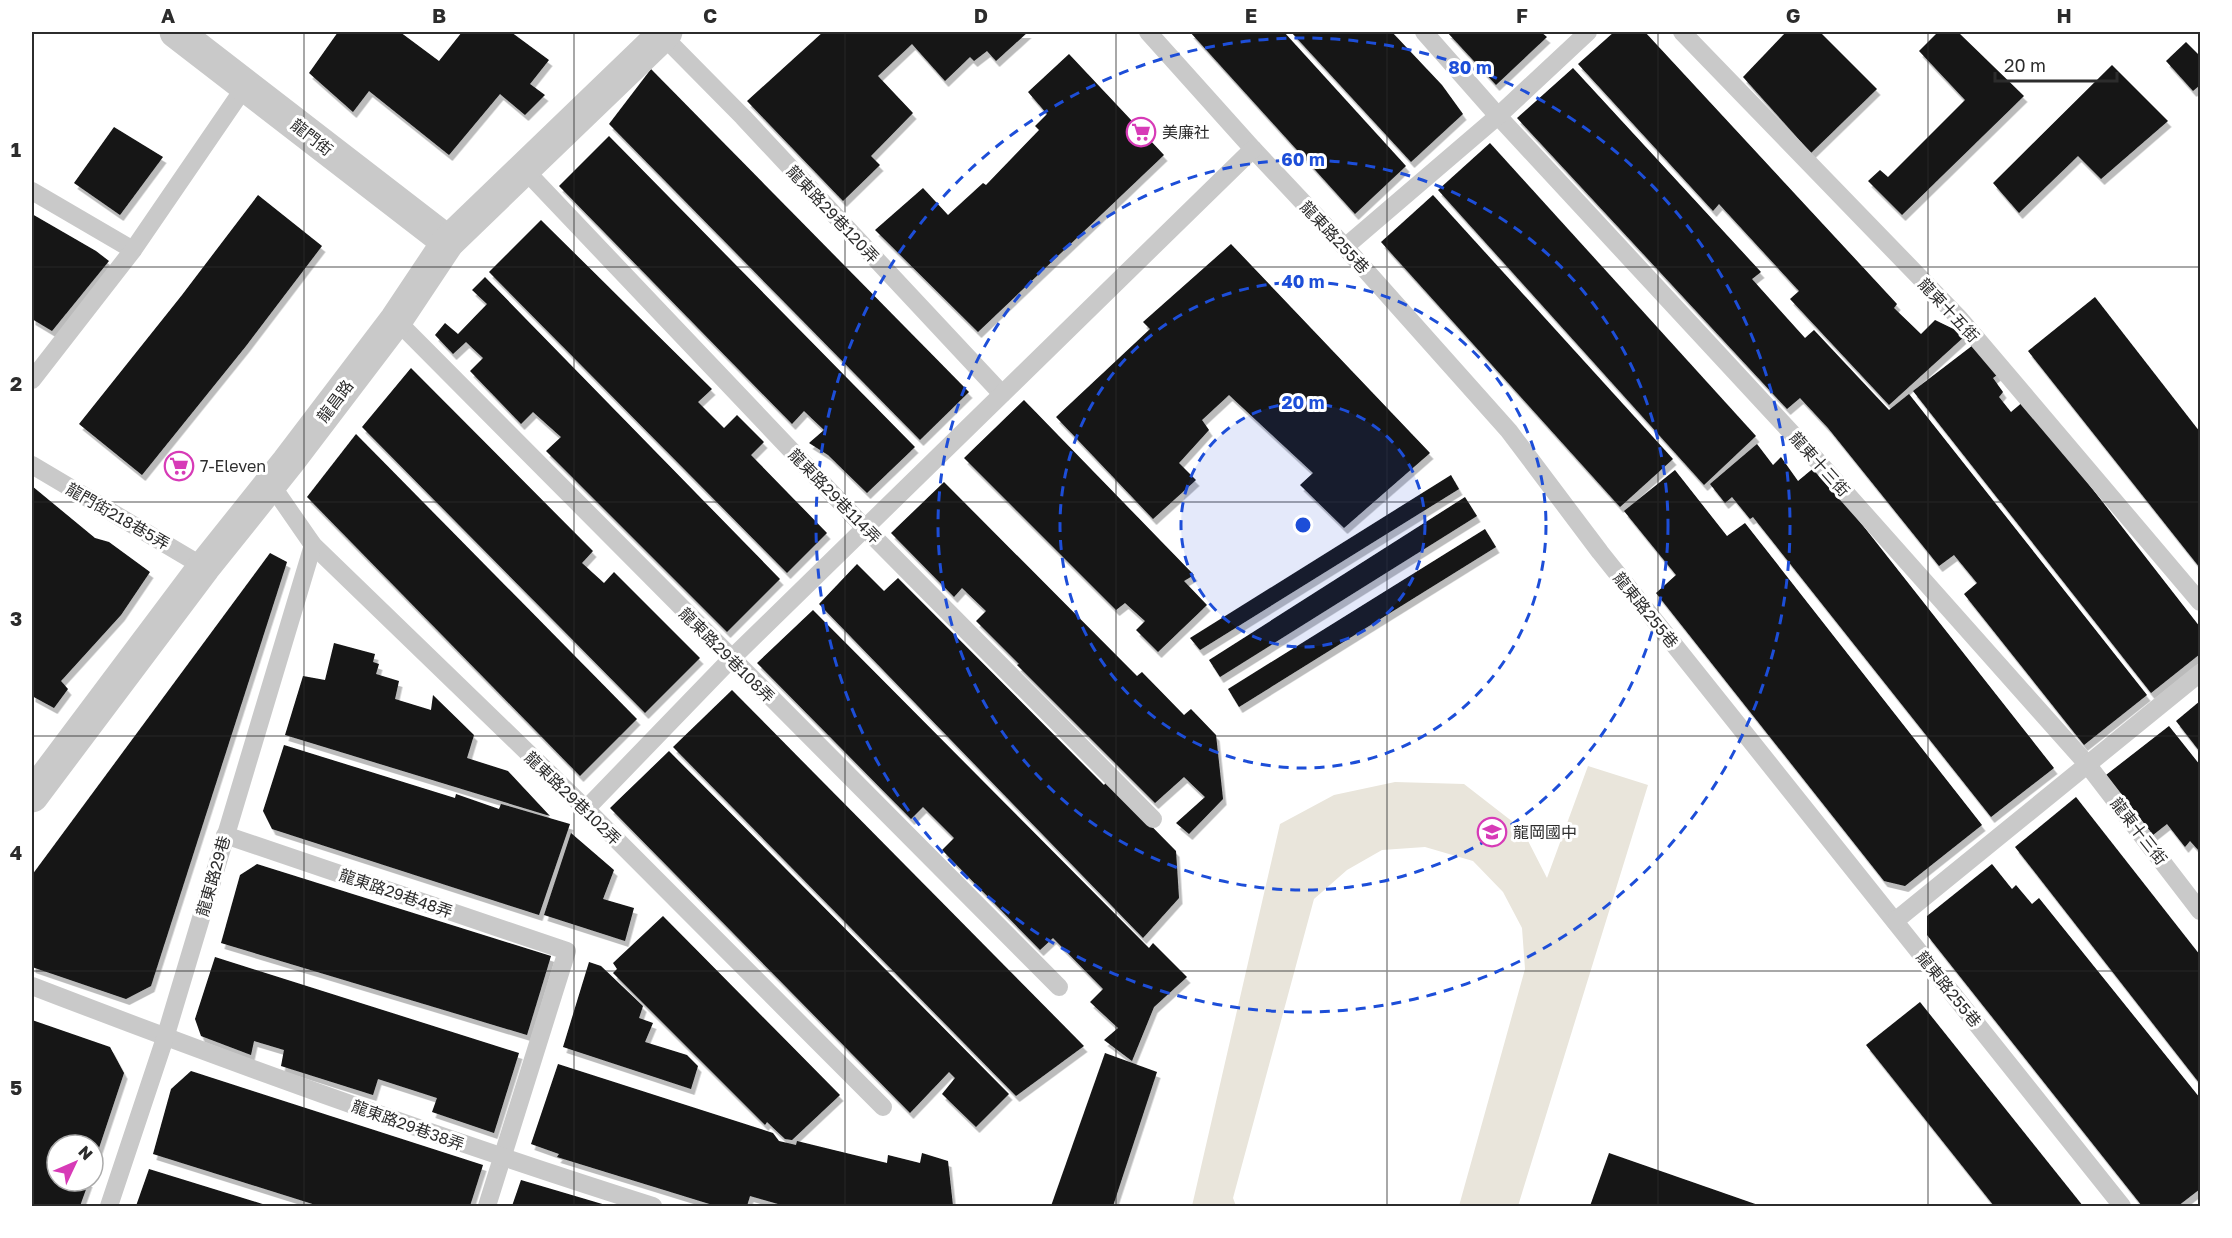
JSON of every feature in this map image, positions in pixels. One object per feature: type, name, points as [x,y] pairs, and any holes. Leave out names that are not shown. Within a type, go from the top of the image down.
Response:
[{"type":"street","name":"龍門街","points":[[176,32],[448,242]]},
{"type":"street","name":"龍昌路","points":[[32,796],[204,567],[396,320],[448,242],[664,33]]},
{"type":"lane","name":"龍東路255巷","points":[[1148,32],[1345,247],[1509,431],[1600,552],[2122,1206]]},
{"type":"lane","name":"龍東十三街","points":[[1424,32],[1498,116],[1813,456],[2087,764],[2200,911]]},
{"type":"lane","points":[[1345,247],[1498,116],[1587,32]]},
{"type":"lane","name":"龍東十五街","points":[[1682,32],[1960,320],[2200,602]]},
{"type":"lane","name":"龍東路29巷120弄","points":[[664,33],[1002,394]]},
{"type":"lane","points":[[32,380],[133,250],[246,85]]},
{"type":"lane","points":[[586,809],[731,659],[1253,149]]},
{"type":"lane","name":"龍東路29巷114弄","points":[[523,168],[865,528],[1153,819]]},
{"type":"lane","points":[[32,191],[133,250]]},
{"type":"lane","name":"龍東路29巷108弄","points":[[396,320],[1059,987]]},
{"type":"lane","name":"龍門街218巷5弄","points":[[32,465],[204,567]]},
{"type":"lane","name":"龍東路29巷102弄","points":[[270,483],[313,545],[586,809],[883,1107]]},
{"type":"lane","name":"龍東路29巷","points":[[109,1206],[165,1038],[313,545]]},
{"type":"lane","points":[[1895,921],[2200,673]]},
{"type":"lane","name":"龍東路29巷48弄","points":[[225,835],[567,951],[501,1158]]},
{"type":"lane","name":"龍東路29巷38弄","points":[[32,986],[165,1038],[501,1158],[653,1206]]},
{"type":"lane","points":[[487,1206],[501,1158]]},
{"type":"shaded area","points":[[1588,766],[1648,785],[1518,1206],[1459,1206],[1525,969],[1522,928],[1503,892],[1473,861],[1425,847],[1382,850],[1347,870],[1314,899],[1233,1198],[1236,1206],[1192,1206],[1280,824],[1334,795],[1395,782],[1464,784],[1522,829],[1547,878]]},
{"type":"building","points":[[338,32],[400,32],[439,61],[462,32],[511,32],[549,60],[530,84],[545,95],[525,115],[500,94],[449,155],[369,91],[353,112],[309,73]]},
{"type":"building","points":[[823,32],[1028,32],[996,61],[987,51],[974,61],[970,57],[945,81],[912,44],[878,76],[913,113],[871,156],[880,165],[843,201],[747,101]]},
{"type":"building","points":[[1190,32],[1284,32],[1406,166],[1355,214]]},
{"type":"building","points":[[1291,32],[1392,32],[1442,85],[1463,114],[1411,162]]},
{"type":"building","points":[[1447,32],[1541,32],[1547,37],[1496,85]]},
{"type":"building","points":[[1614,32],[1645,32],[1897,304],[1894,308],[1921,334],[1935,320],[1966,335],[1889,405],[1790,299],[1799,291],[1719,204],[1713,211],[1578,64]]},
{"type":"building","points":[[1786,32],[1820,32],[1877,89],[1811,153],[1743,77]]},
{"type":"building","points":[[1938,32],[1958,32],[2024,96],[1902,215],[1868,181],[1880,170],[1888,177],[1965,100],[1919,51]]},
{"type":"building","points":[[2186,42],[2200,56],[2200,85],[2193,91],[2166,61]]},
{"type":"building","points":[[1069,54],[1164,155],[978,332],[875,230],[923,188],[948,215],[983,183],[986,185],[1039,130],[1035,126],[1047,114],[1028,92]]},
{"type":"building","points":[[2112,65],[2168,121],[2101,179],[2078,156],[2019,213],[1993,183]]},
{"type":"building","points":[[1573,68],[1761,272],[1752,279],[1805,338],[1814,330],[1889,410],[1909,394],[2147,695],[2084,745],[1964,594],[1977,583],[1954,555],[1939,566],[1828,428],[1800,398],[1787,409],[1517,118]]},
{"type":"building","points":[[651,69],[969,392],[920,440],[609,124]]},
{"type":"building","points":[[114,127],[163,157],[120,215],[74,183]]},
{"type":"building","points":[[609,136],[915,447],[867,493],[828,455],[809,443],[824,430],[804,411],[792,424],[559,186]]},
{"type":"building","points":[[1490,143],[1756,436],[1704,485],[1438,190]]},
{"type":"building","points":[[258,195],[322,246],[246,346],[142,475],[79,424]]},
{"type":"building","points":[[1433,195],[1673,459],[1620,507],[1381,242]]},
{"type":"building","points":[[32,214],[109,261],[52,331],[32,319]]},
{"type":"building","points":[[541,220],[712,389],[698,402],[724,428],[737,415],[764,442],[751,455],[827,533],[787,573],[489,272]]},
{"type":"building","points":[[1231,244],[1430,453],[1344,528],[1300,485],[1313,473],[1229,395],[1202,420],[1209,430],[1179,463],[1196,480],[1153,519],[1056,417],[1150,329],[1143,322]]},
{"type":"building","points":[[485,277],[780,579],[727,632],[546,451],[561,437],[533,412],[521,424],[470,371],[483,358],[466,342],[453,354],[435,335],[445,323],[458,334],[487,304],[472,290]]},
{"type":"building","points":[[2095,297],[2200,432],[2200,568],[2028,351]]},
{"type":"building","points":[[1977,342],[2002,371],[1993,378],[2003,392],[1999,397],[2011,412],[2024,401],[2200,627],[2200,654],[2151,693],[1913,391]]},
{"type":"building","points":[[411,368],[593,551],[582,563],[604,583],[614,572],[700,658],[645,713],[362,427]]},
{"type":"building","points":[[1024,400],[1194,575],[1184,581],[1207,605],[1158,652],[1136,630],[1145,621],[1125,603],[1116,610],[964,458]]},
{"type":"building","points":[[356,434],[637,719],[580,776],[307,497]]},
{"type":"building","points":[[1757,444],[1773,465],[1781,457],[1798,481],[1816,466],[2054,768],[1991,817],[1753,517],[1750,519],[1732,497],[1725,503],[1710,484]]},
{"type":"building","points":[[1675,470],[1727,536],[1745,523],[1982,825],[1905,886],[1884,881],[1656,593],[1676,575],[1624,511]]},
{"type":"building","points":[[1451,475],[1459,489],[1200,650],[1190,638]]},
{"type":"building","points":[[944,482],[1137,676],[1142,672],[1184,715],[1191,709],[1216,735],[1223,799],[1189,834],[1176,823],[1205,797],[1184,777],[1155,803],[976,621],[986,611],[962,588],[954,597],[891,533]]},
{"type":"building","points":[[32,486],[95,538],[109,542],[150,572],[121,615],[61,681],[68,689],[54,708],[32,696]]},
{"type":"building","points":[[1465,497],[1477,516],[1220,677],[1209,660]]},
{"type":"building","points":[[1485,529],[1496,547],[1239,707],[1228,689]]},
{"type":"building","points":[[270,553],[287,562],[151,986],[126,999],[32,967],[32,875]]},
{"type":"building","points":[[857,564],[884,591],[898,578],[1104,785],[1107,781],[1176,851],[1179,898],[1143,938],[819,604]]},
{"type":"building","points":[[813,610],[1149,948],[1153,943],[1187,977],[1154,1007],[1132,1061],[1104,1040],[1118,1028],[1090,1002],[1103,989],[1053,938],[1040,950],[942,850],[954,838],[923,807],[911,819],[757,663]]},
{"type":"building","points":[[334,643],[375,654],[373,662],[379,664],[376,674],[399,681],[395,699],[431,710],[433,695],[474,735],[467,758],[508,771],[550,816],[285,735],[303,676],[325,680]]},
{"type":"building","points":[[732,690],[1084,1046],[1016,1096],[673,747]]},
{"type":"building","points":[[2200,701],[2200,752],[2176,721]]},
{"type":"building","points":[[2169,726],[2200,765],[2200,852],[2190,841],[2185,847],[2167,824],[2153,835],[2106,775]]},
{"type":"building","points":[[284,745],[455,798],[456,794],[499,809],[501,804],[570,824],[539,915],[272,829],[263,811]]},
{"type":"building","points":[[669,751],[1009,1094],[976,1127],[942,1094],[955,1078],[949,1072],[910,1113],[610,808]]},
{"type":"building","points":[[2076,797],[2200,955],[2200,1084],[2015,847]]},
{"type":"building","points":[[571,833],[614,870],[603,899],[634,908],[625,941],[544,915]]},
{"type":"building","points":[[257,864],[551,956],[527,1035],[221,943],[240,875]]},
{"type":"building","points":[[1992,864],[2012,889],[2016,885],[2032,904],[2039,898],[2200,1098],[2200,1189],[2178,1206],[2142,1206],[1927,935],[1927,916]]},
{"type":"building","points":[[663,916],[840,1095],[792,1140],[785,1139],[767,1122],[765,1125],[613,973],[617,969],[613,963]]},
{"type":"building","points":[[215,957],[519,1053],[494,1133],[432,1112],[437,1098],[378,1079],[373,1095],[281,1066],[284,1050],[254,1041],[251,1055],[201,1036],[195,1019]]},
{"type":"building","points":[[589,962],[601,966],[643,1006],[639,1018],[653,1023],[645,1042],[687,1055],[698,1066],[691,1089],[563,1047]]},
{"type":"building","points":[[1920,1002],[2083,1206],[1994,1206],[1866,1045]]},
{"type":"building","points":[[32,1020],[110,1047],[124,1073],[104,1133],[45,1133],[45,1193],[85,1193],[80,1206],[32,1206]]},
{"type":"building","points":[[1105,1053],[1157,1072],[1113,1206],[1051,1206]]},
{"type":"building","points":[[558,1064],[773,1133],[779,1141],[796,1145],[797,1141],[887,1163],[888,1155],[920,1163],[922,1153],[948,1161],[953,1206],[785,1206],[750,1196],[747,1206],[716,1206],[557,1157],[559,1154],[531,1144]]},
{"type":"building","points":[[191,1071],[483,1165],[470,1206],[319,1206],[153,1154],[171,1089]]},
{"type":"building","points":[[1609,1153],[1761,1206],[1590,1206]]},
{"type":"building","points":[[149,1169],[269,1206],[136,1206]]},
{"type":"building","points":[[521,1180],[609,1206],[512,1206]]},
{"type":"place","name":"美廉社","points":[[1141,132]]},
{"type":"place","name":"7-Eleven","points":[[179,466]]},
{"type":"place","name":"龍岡國中","points":[[1492,832]]}]
